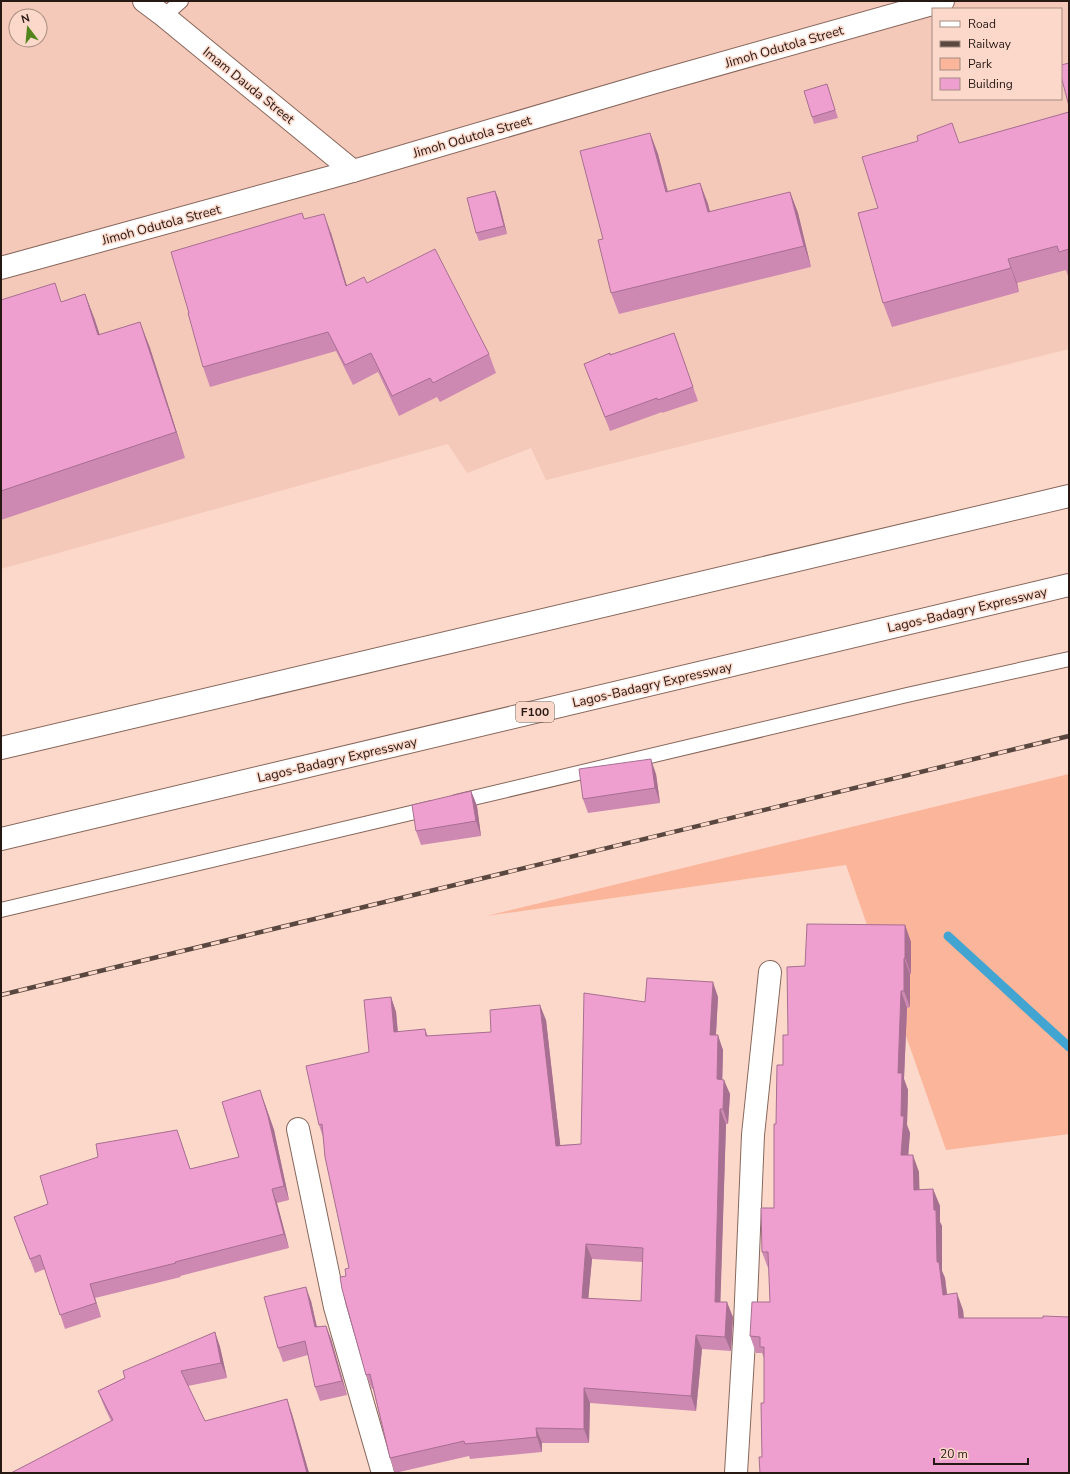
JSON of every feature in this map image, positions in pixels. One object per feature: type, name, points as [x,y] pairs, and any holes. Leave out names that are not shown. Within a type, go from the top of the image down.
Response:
[{"type":"main road","name":"Imam Dauda Street","points":[[144,1],[354,171]]},
{"type":"main road","name":"Jimoh Odutola Street","points":[[1,268],[354,171],[652,83],[943,1]]},
{"type":"main road","points":[[1,748],[1069,496]]},
{"type":"main road","name":"Lagos-Badagry Expressway","points":[[1,839],[1069,585]]},
{"type":"main road","points":[[736,1473],[745,1324],[753,1135],[770,972]]},
{"type":"main road","points":[[298,1129],[335,1307],[383,1473]]},
{"type":"lane","points":[[164,16],[181,1]]},
{"type":"lane","points":[[1,910],[899,697],[1069,659]]},
{"type":"shaded area","points":[[1,1],[1069,1],[1069,349],[546,480],[531,448],[467,473],[448,444],[1,569]]},
{"type":"green space","points":[[1069,774],[1069,1134],[946,1150],[846,865],[486,916]]},
{"type":"building","points":[[1069,63],[1069,106],[1062,80],[1062,65]]},
{"type":"building","points":[[827,84],[835,110],[812,117],[804,91]]},
{"type":"building","points":[[1069,112],[1069,249],[1059,252],[1057,246],[1008,259],[1011,268],[883,303],[858,213],[878,208],[862,157],[918,141],[917,136],[952,123],[959,143]]},
{"type":"building","points":[[650,133],[666,192],[700,183],[708,212],[790,192],[804,246],[611,293],[598,240],[603,239],[580,151]]},
{"type":"building","points":[[495,191],[504,226],[476,233],[467,198]]},
{"type":"building","points":[[302,213],[304,219],[324,214],[346,286],[364,277],[367,283],[435,249],[489,354],[433,383],[430,378],[392,396],[371,353],[345,365],[328,332],[203,367],[171,252]]},
{"type":"building","points":[[55,283],[61,302],[85,294],[98,335],[140,322],[176,432],[1,491],[1,300]]},
{"type":"building","points":[[674,333],[693,387],[658,400],[657,398],[605,417],[584,364],[610,353],[610,355]]},
{"type":"building","points":[[651,759],[655,788],[583,799],[579,769]]},
{"type":"building","points":[[471,791],[476,821],[416,831],[412,805]]},
{"type":"building","points":[[807,924],[905,925],[904,991],[901,991],[898,1073],[902,1073],[901,1116],[904,1116],[901,1155],[913,1155],[914,1190],[933,1189],[934,1210],[936,1210],[937,1262],[939,1262],[943,1295],[957,1293],[959,1318],[1043,1318],[1043,1316],[1069,1317],[1069,1473],[760,1473],[759,1457],[762,1457],[761,1403],[764,1403],[764,1347],[760,1347],[760,1337],[750,1336],[752,1302],[770,1302],[768,1252],[762,1252],[761,1208],[774,1208],[774,1124],[776,1124],[777,1065],[783,1065],[783,1035],[788,1035],[787,967],[805,966]]},
{"type":"building","points":[[647,978],[713,982],[710,1035],[718,1035],[717,1079],[724,1080],[723,1109],[720,1109],[715,1302],[727,1302],[725,1337],[696,1335],[691,1396],[584,1388],[584,1429],[536,1428],[537,1437],[465,1444],[464,1441],[390,1458],[370,1374],[366,1375],[342,1289],[340,1277],[346,1276],[345,1269],[349,1268],[325,1157],[322,1124],[319,1125],[306,1066],[369,1052],[364,1000],[391,997],[394,1032],[425,1029],[426,1036],[491,1032],[490,1010],[540,1005],[556,1146],[581,1144],[584,993],[645,1002]],"holes":[[[586,1244],[643,1248],[641,1301],[582,1298]]]},
{"type":"building","points":[[260,1090],[268,1116],[284,1186],[272,1189],[284,1234],[90,1284],[96,1303],[60,1315],[40,1255],[30,1259],[14,1217],[48,1204],[40,1176],[98,1157],[96,1144],[177,1130],[190,1169],[239,1157],[222,1102]]},
{"type":"building","points":[[306,1287],[315,1327],[326,1326],[342,1381],[315,1387],[305,1341],[278,1348],[264,1297]]},
{"type":"building","points":[[215,1332],[221,1363],[181,1371],[205,1421],[287,1399],[307,1473],[11,1473],[113,1420],[98,1391],[125,1378],[123,1371]]},
{"type":"waterway","points":[[948,936],[1069,1047]]},
{"type":"railway","points":[[1,995],[1069,736]]}]
